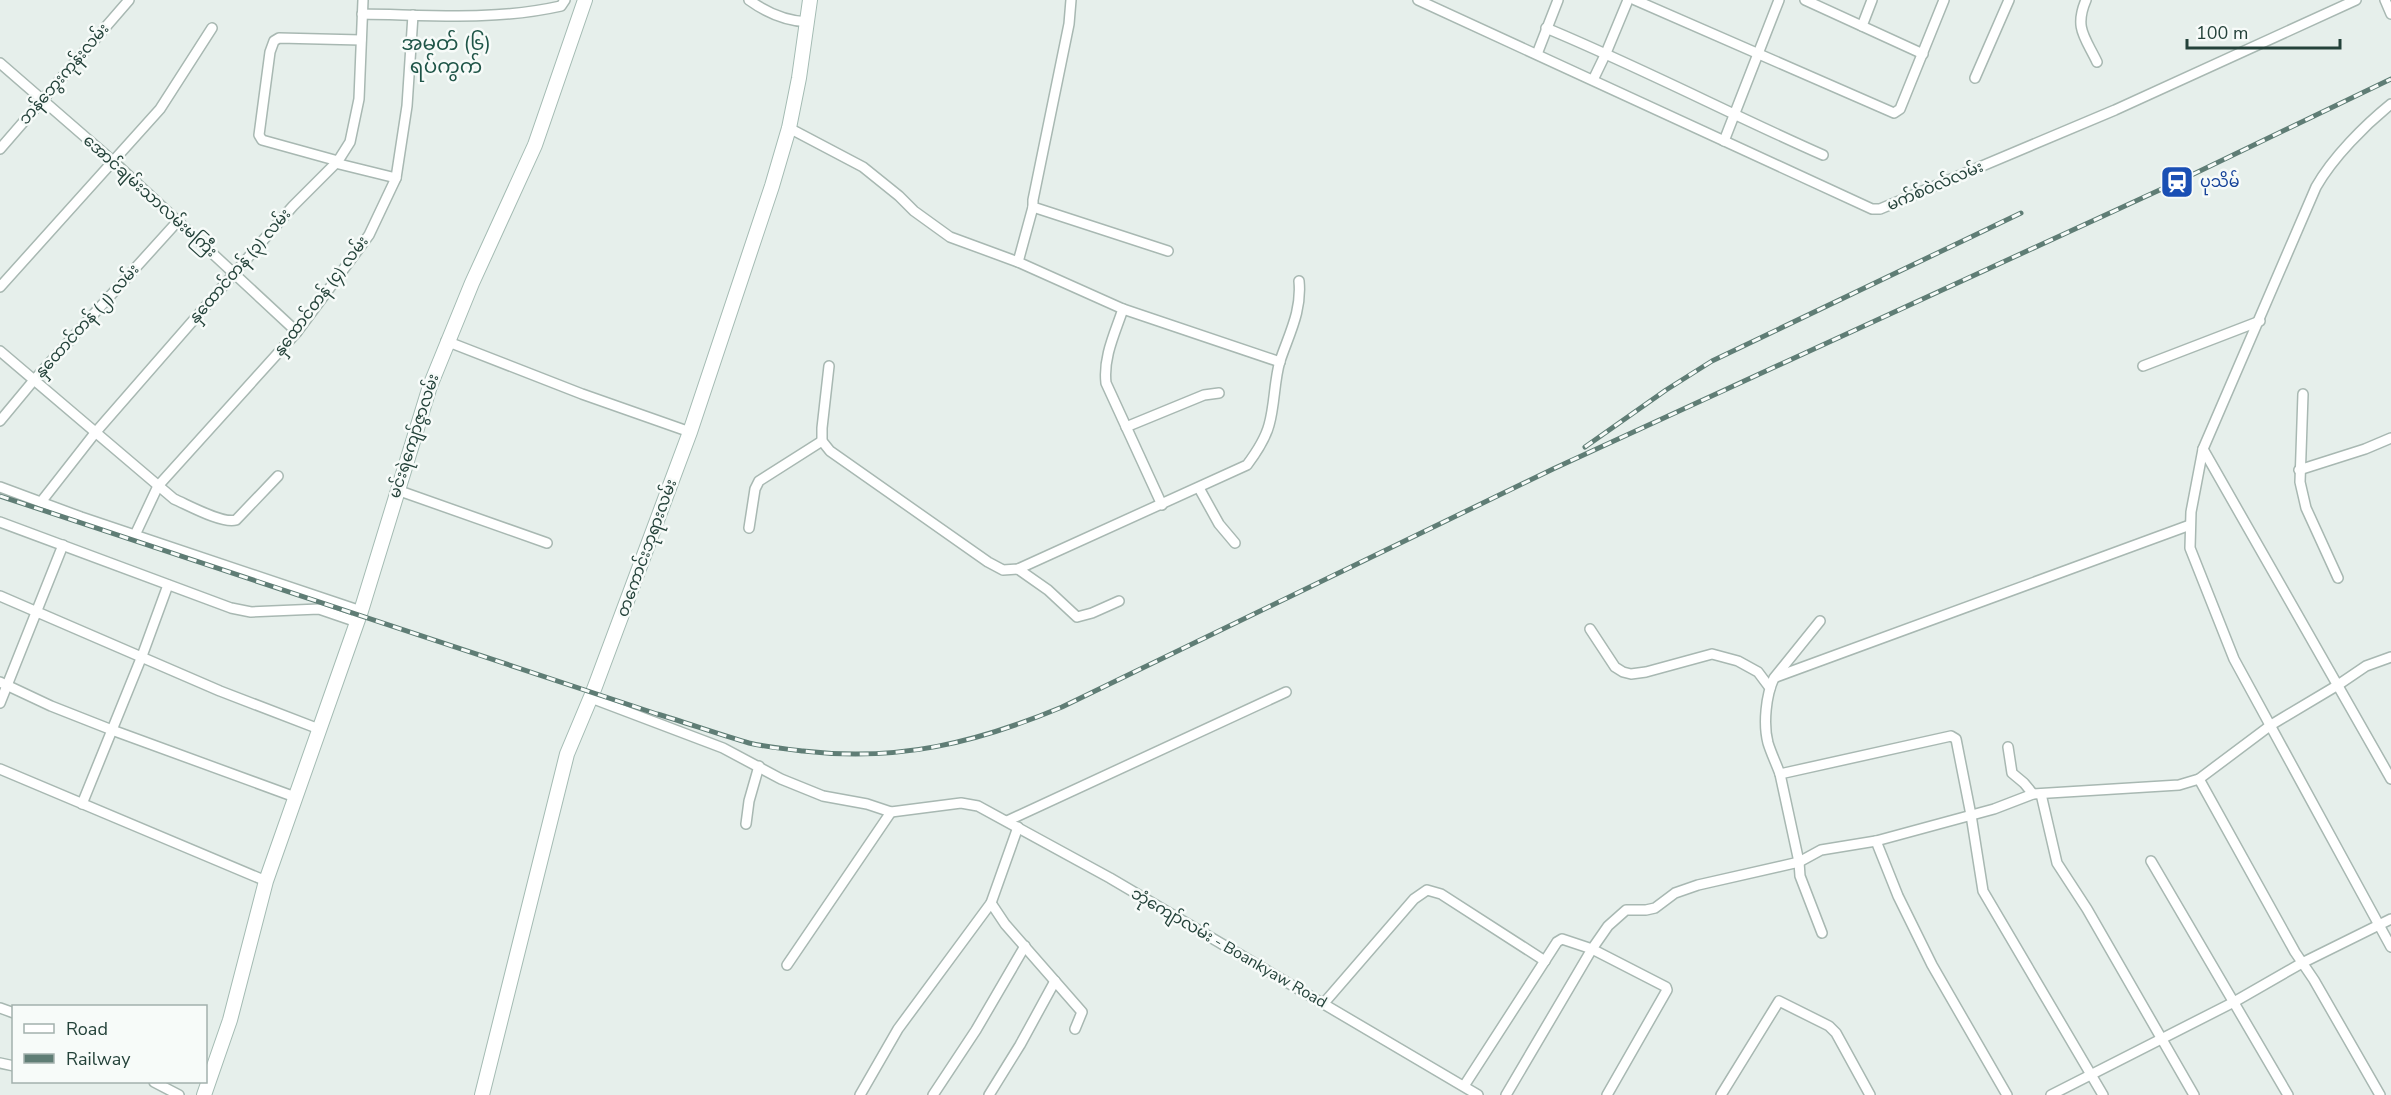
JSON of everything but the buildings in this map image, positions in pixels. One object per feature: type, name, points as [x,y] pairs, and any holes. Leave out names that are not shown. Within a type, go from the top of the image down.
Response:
[{"type":"street","name":"ဘန်ဘွေးကုန်းလမ်း","points":[[0,149],[129,0]]},
{"type":"street","name":"နှထောင်တန် (၃) လမ်း","points":[[41,502],[95,433],[292,206],[336,162],[350,142],[359,99],[363,0]]},
{"type":"street","points":[[362,14],[484,17],[526,14],[561,6],[565,0]]},
{"type":"street","name":"မင်းရဲကျော်ဇွာလမ်း","points":[[204,1095],[230,1020],[266,881],[359,616],[430,386],[446,341],[535,145],[585,0]]},
{"type":"street","points":[[749,0],[765,12],[808,22]]},
{"type":"street","name":"တကောင်းဘုရားလမ်း","points":[[482,1095],[567,754],[591,698],[690,432],[772,186],[789,128],[810,0]]},
{"type":"street","points":[[1018,262],[1033,207],[1069,24],[1071,0]]},
{"type":"street","name":"မက်စ်ဝဲလ်လမ်း","points":[[1418,0],[1866,207],[1880,209],[2115,110],[2348,1]]},
{"type":"street","points":[[1537,54],[1558,0]]},
{"type":"street","points":[[1593,80],[1628,0]]},
{"type":"street","points":[[1635,0],[1894,113],[1900,109],[1944,0]]},
{"type":"street","points":[[1724,141],[1779,0]]},
{"type":"street","points":[[1805,0],[1923,54]]},
{"type":"street","points":[[1862,26],[1872,0]]},
{"type":"street","points":[[1975,78],[2009,0]]},
{"type":"street","points":[[2086,0],[2080,15],[2080,26],[2097,62]]},
{"type":"street","points":[[2385,0],[2391,14]]},
{"type":"street","name":"နှထောင်တန် (၄) လမ်း","points":[[135,535],[158,486],[297,332],[369,235],[396,178],[407,106],[413,15]]},
{"type":"street","points":[[0,287],[160,109],[212,28]]},
{"type":"street","points":[[1546,28],[1606,53],[1735,117],[1823,155]]},
{"type":"street","points":[[361,40],[279,38],[274,41],[270,52],[259,135],[262,140],[396,178]]},
{"type":"street","name":"အောင်ချမ်းသာလမ်းမကြီး","points":[[0,63],[114,162],[297,332]]},
{"type":"street","points":[[2391,104],[2377,115],[2323,174],[2203,449],[2190,525],[2190,548],[2229,648],[2391,947]]},
{"type":"street","points":[[789,128],[863,166],[914,211],[950,237],[1018,262],[1123,309],[1280,362]]},
{"type":"street","points":[[1033,207],[1168,251]]},
{"type":"street","name":"နှထောင်တန် (၂) လမ်း","points":[[0,421],[34,380],[177,222]]},
{"type":"street","points":[[829,366],[822,441],[839,459],[988,562],[1003,570],[1018,569],[1247,465],[1259,448],[1269,425],[1280,362],[1292,334],[1299,305],[1299,281]]},
{"type":"street","points":[[1123,309],[1104,369],[1106,383],[1162,505]]},
{"type":"street","points":[[2143,366],[2260,321]]},
{"type":"street","points":[[446,341],[690,432]]},
{"type":"street","points":[[0,351],[174,498],[231,522],[243,515],[278,476]]},
{"type":"street","points":[[1126,428],[1204,395],[1219,393]]},
{"type":"street","points":[[2303,394],[2299,470],[2306,508],[2338,578]]},
{"type":"street","points":[[2299,470],[2365,449],[2391,438]]},
{"type":"street","points":[[749,528],[754,489],[759,481],[822,441]]},
{"type":"street","points":[[2203,449],[2391,779]]},
{"type":"street","points":[[0,488],[359,616]]},
{"type":"street","points":[[1199,488],[1219,524],[1235,543]]},
{"type":"street","points":[[397,490],[547,543]]},
{"type":"street","points":[[0,522],[231,608],[252,612],[319,609],[359,616]]},
{"type":"street","points":[[1774,678],[2190,525]]},
{"type":"street","points":[[0,703],[3,684],[37,612],[63,545]]},
{"type":"street","points":[[1018,569],[1048,590],[1077,617],[1092,614],[1119,601]]},
{"type":"street","points":[[82,804],[168,585]]},
{"type":"street","points":[[0,596],[220,691],[319,729]]},
{"type":"street","points":[[1820,621],[1774,678],[1767,708],[1768,742],[1780,774],[1800,876],[1822,933]]},
{"type":"street","points":[[1590,629],[1615,666],[1623,672],[1631,674],[1646,672],[1712,654],[1738,661],[1758,672],[1770,688]]},
{"type":"street","points":[[1510,1094],[1592,949],[1608,926],[1626,910],[1655,908],[1675,893],[1698,885],[1799,862],[1821,850],[1876,841],[2037,794],[2179,785],[2199,779],[2271,725],[2366,666],[2391,657]]},
{"type":"street","points":[[3,684],[112,730],[295,797]]},
{"type":"street","points":[[1007,821],[1286,692]]},
{"type":"street","points":[[591,698],[690,734],[803,789],[891,812],[787,965]]},
{"type":"street","points":[[1780,774],[1951,736],[1956,739],[1983,891],[2103,1095]]},
{"type":"street","points":[[2008,747],[2012,773],[2037,794],[2058,863],[2194,1095]]},
{"type":"street","points":[[746,824],[749,801],[759,766]]},
{"type":"street","points":[[0,769],[266,881]]},
{"type":"street","points":[[2199,779],[2302,963],[2380,1095]]},
{"type":"street","name":"ဘုံကျော်လမ်း - Boankyaw Road","points":[[891,812],[961,803],[978,806],[1324,1003],[1478,1095]]},
{"type":"street","points":[[860,1095],[898,1029],[991,903],[1018,827]]},
{"type":"street","points":[[1876,841],[1898,896],[1932,965],[2007,1095]]},
{"type":"street","points":[[2151,861],[2288,1095]]},
{"type":"street","points":[[1324,1003],[1414,899],[1427,890],[1441,894],[1545,961]]},
{"type":"street","points":[[991,903],[1082,1012],[1075,1029]]},
{"type":"street","points":[[2050,1095],[2391,919]]},
{"type":"street","points":[[1464,1086],[1557,942],[1562,939],[1592,949],[1666,987],[1667,990],[1607,1095]]},
{"type":"street","points":[[933,1095],[976,1030],[1025,946]]},
{"type":"street","points":[[988,1095],[1020,1045],[1055,981]]},
{"type":"street","points":[[1721,1095],[1779,1001],[1829,1026],[1836,1033],[1870,1095]]},
{"type":"street","points":[[156,1083],[179,1095]]},
{"type":"railway","points":[[0,496],[749,743],[782,749],[838,754],[871,754],[936,747],[999,731],[1062,707],[1553,469],[2177,182],[2391,79]]},
{"type":"railway","points":[[1585,447],[1712,361],[2021,213]]},
{"type":"place","name":"ပုသိမ်","points":[[2177,182]]},
{"type":"district","name":"အမှတ် (၆) ရပ်ကွက်","points":[[446,54]]}]
